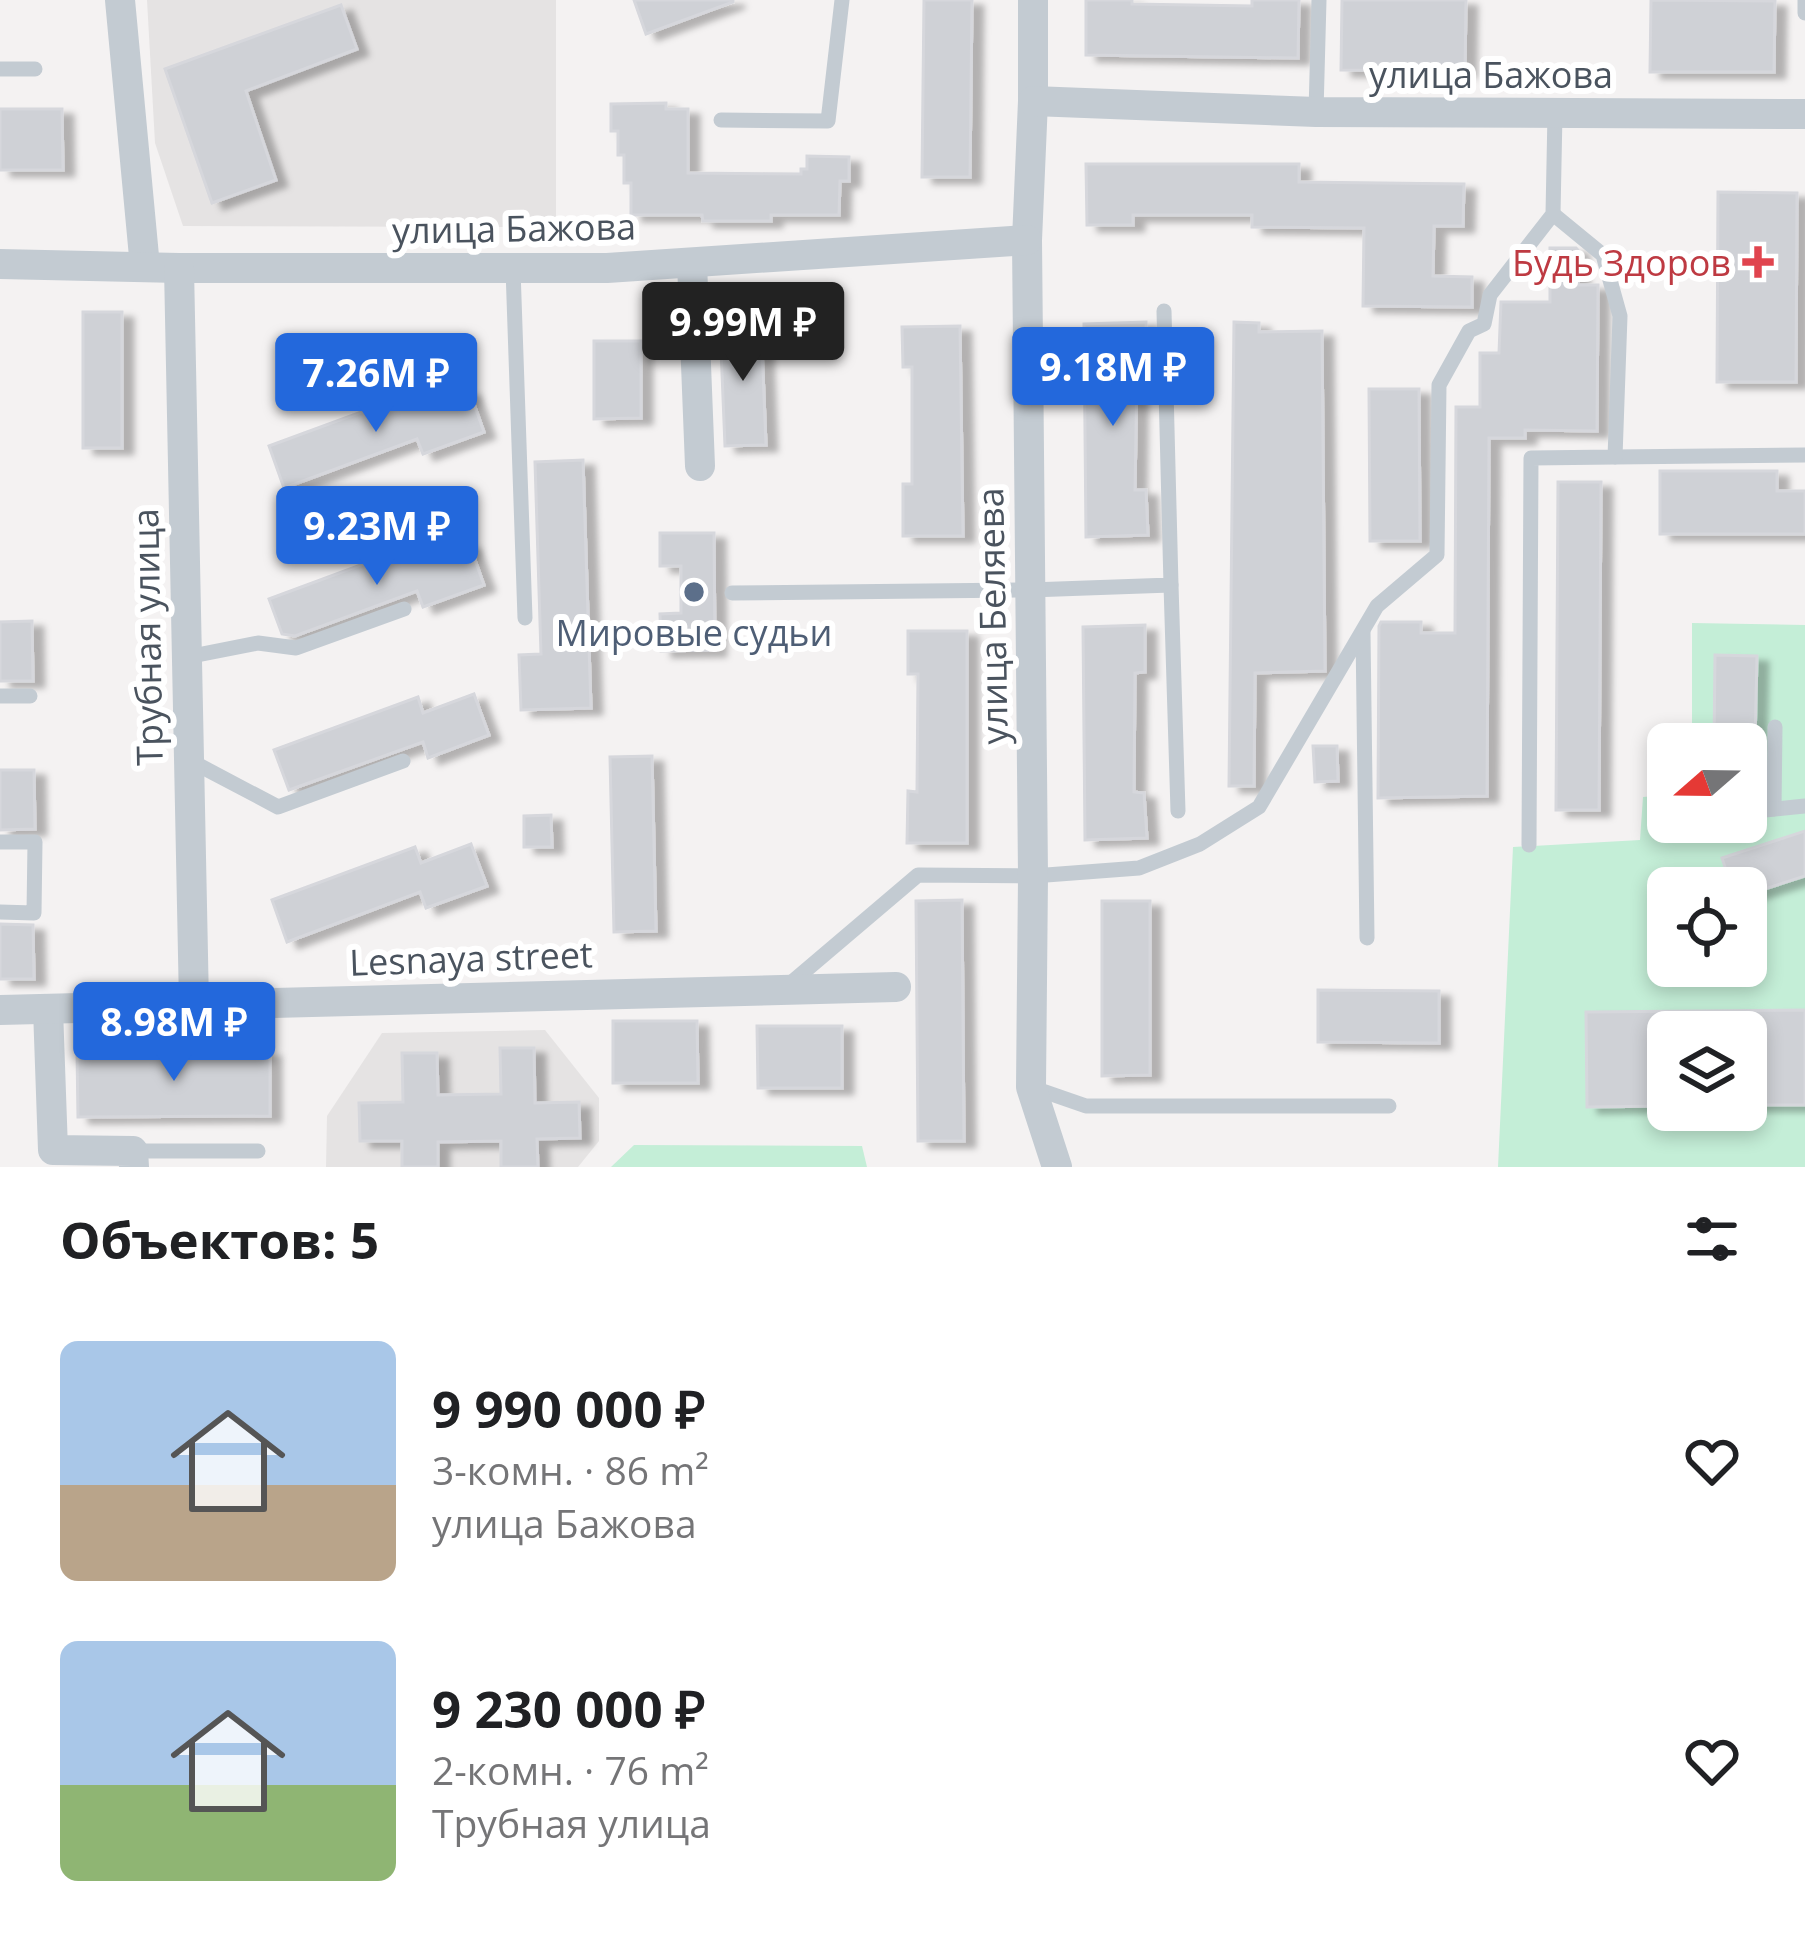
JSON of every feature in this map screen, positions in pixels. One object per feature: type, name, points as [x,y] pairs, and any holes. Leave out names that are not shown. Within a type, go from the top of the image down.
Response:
[{"type":"street","points":[[121,0],[145,267]]},
{"type":"street","name":"улица Беляева","points":[[1033,0],[1028,241],[1034,876],[1031,1088],[1057,1167]]},
{"type":"street","name":"улица Бажова","points":[[1033,100],[1316,112],[1805,115]]},
{"type":"street","name":"улица Бажова","points":[[0,264],[607,268],[1028,241]]},
{"type":"street","points":[[692,263],[700,466]]},
{"type":"street","name":"Трубная улица","points":[[179,268],[194,1004]]},
{"type":"street","name":"Lesnaya street","points":[[0,1010],[896,986]]},
{"type":"street","points":[[48,1009],[53,1150],[134,1159]]},
{"type":"lane","points":[[722,120],[828,121],[842,0]]},
{"type":"lane","points":[[1316,112],[1318,0]]},
{"type":"lane","points":[[1805,0],[1805,13]]},
{"type":"lane","points":[[0,69],[35,70]]},
{"type":"lane","points":[[785,988],[918,875],[1034,876],[1138,868],[1200,844],[1259,807],[1377,606],[1437,554],[1439,386],[1468,331],[1484,324],[1490,296],[1553,214],[1555,113]]},
{"type":"lane","points":[[1553,214],[1603,255],[1620,316],[1615,457]]},
{"type":"lane","points":[[513,269],[525,618]]},
{"type":"lane","points":[[1165,311],[1178,811]]},
{"type":"lane","points":[[1529,845],[1531,458],[1805,455]]},
{"type":"lane","points":[[732,593],[1171,585]]},
{"type":"lane","points":[[187,657],[258,643],[296,648],[404,609]]},
{"type":"lane","points":[[1364,629],[1366,938]]},
{"type":"lane","points":[[0,696],[30,696]]},
{"type":"lane","points":[[1774,809],[1775,727]]},
{"type":"lane","points":[[188,760],[278,807],[404,760]]},
{"type":"lane","points":[[1767,810],[1805,806]]},
{"type":"lane","points":[[0,842],[35,842],[34,913],[0,913]]},
{"type":"lane","points":[[1031,1088],[1086,1106],[1390,1106]]},
{"type":"lane","points":[[134,1159],[258,1151]]},
{"type":"shaded area","points":[[147,0],[556,0],[556,227],[183,226],[155,143]]},
{"type":"shaded area","points":[[545,1030],[599,1098],[599,1141],[578,1167],[326,1167],[327,1116],[382,1033]]},
{"type":"green space","points":[[1692,623],[1805,625],[1805,1167],[1498,1167],[1513,847],[1640,840],[1643,797],[1647,797],[1647,843],[1767,843],[1767,723],[1692,723]]},
{"type":"green space","points":[[634,1145],[862,1146],[867,1167],[611,1167]]},
{"type":"building","points":[[634,0],[733,0],[733,2],[646,34]]},
{"type":"building","points":[[924,0],[972,0],[970,177],[922,177]]},
{"type":"building","points":[[1086,0],[1252,6],[1252,0],[1299,0],[1298,58],[1086,55]]},
{"type":"building","points":[[1342,0],[1466,0],[1465,71],[1341,70]]},
{"type":"building","points":[[1651,0],[1775,1],[1774,72],[1650,72]]},
{"type":"building","points":[[341,5],[357,49],[246,91],[276,180],[212,203],[165,69]]},
{"type":"building","points":[[666,103],[666,109],[688,109],[688,173],[801,174],[801,169],[807,169],[807,156],[849,157],[849,181],[840,181],[839,215],[703,221],[702,215],[631,215],[631,183],[624,183],[624,155],[618,155],[618,131],[611,131],[611,104]]},
{"type":"building","points":[[0,109],[62,109],[63,170],[0,170]]},
{"type":"building","points":[[1086,164],[1299,164],[1299,182],[1464,184],[1463,226],[1434,226],[1433,276],[1472,277],[1472,307],[1363,306],[1364,228],[1252,227],[1252,215],[1133,215],[1133,225],[1087,225]]},
{"type":"building","points":[[1718,192],[1797,193],[1796,382],[1717,382]]},
{"type":"building","points":[[1550,248],[1576,248],[1578,285],[1598,285],[1597,431],[1525,430],[1525,438],[1489,438],[1487,796],[1378,798],[1379,626],[1381,622],[1421,622],[1421,633],[1455,633],[1456,407],[1480,407],[1480,353],[1499,353],[1501,302],[1550,302]]},
{"type":"building","points":[[83,312],[122,312],[122,448],[83,448]]},
{"type":"building","points":[[761,322],[766,445],[725,446],[720,324]]},
{"type":"building","points":[[1146,322],[1147,370],[1137,371],[1135,490],[1146,490],[1148,535],[1086,537],[1084,324]]},
{"type":"building","points":[[1234,322],[1259,323],[1259,332],[1322,331],[1325,671],[1255,673],[1254,786],[1229,786]]},
{"type":"building","points":[[960,326],[963,536],[903,536],[903,484],[912,484],[912,367],[903,367],[902,327]]},
{"type":"building","points":[[594,341],[641,341],[641,418],[594,419]]},
{"type":"building","points":[[1369,389],[1419,389],[1420,541],[1370,541]]},
{"type":"building","points":[[469,390],[484,432],[423,454],[417,439],[284,488],[269,446],[413,393],[419,409]]},
{"type":"building","points":[[583,460],[591,708],[521,710],[519,655],[541,654],[535,462]]},
{"type":"building","points":[[1660,471],[1777,471],[1777,491],[1805,491],[1805,534],[1660,534]]},
{"type":"building","points":[[1558,482],[1601,482],[1599,810],[1556,810]]},
{"type":"building","points":[[660,533],[714,533],[715,650],[661,651],[660,614],[681,613],[681,566],[660,566]]},
{"type":"building","points":[[469,543],[484,585],[423,607],[417,591],[295,636],[282,634],[269,599],[412,546],[419,562]]},
{"type":"building","points":[[32,621],[33,681],[0,681],[0,622]]},
{"type":"building","points":[[1145,625],[1145,672],[1135,673],[1134,792],[1144,793],[1147,838],[1085,840],[1083,627]]},
{"type":"building","points":[[908,631],[967,631],[967,843],[907,843],[908,791],[917,792],[918,674],[908,674]]},
{"type":"building","points":[[1715,655],[1757,656],[1755,723],[1714,723]]},
{"type":"building","points":[[474,694],[489,735],[428,758],[423,742],[289,790],[274,750],[418,697],[423,713]]},
{"type":"building","points":[[1313,746],[1337,746],[1338,781],[1315,782]]},
{"type":"building","points":[[652,756],[656,931],[614,932],[610,757]]},
{"type":"building","points":[[0,770],[34,770],[35,829],[0,830]]},
{"type":"building","points":[[551,815],[552,847],[524,847],[524,816]]},
{"type":"building","points":[[1805,831],[1805,876],[1767,888],[1767,867],[1725,867],[1722,858]]},
{"type":"building","points":[[471,844],[487,886],[426,908],[420,892],[287,942],[272,900],[415,847],[421,863]]},
{"type":"building","points":[[962,900],[964,1141],[918,1141],[916,901]]},
{"type":"building","points":[[1102,901],[1150,901],[1150,1075],[1102,1076]]},
{"type":"building","points":[[0,924],[33,925],[34,979],[0,979]]},
{"type":"building","points":[[1318,990],[1439,991],[1439,1043],[1318,1042]]},
{"type":"building","points":[[1805,1010],[1805,1105],[1767,1105],[1767,1011],[1696,1011]]},
{"type":"building","points":[[1647,1011],[1647,1106],[1587,1107],[1586,1012]]},
{"type":"building","points":[[613,1021],[697,1021],[698,1083],[613,1083]]},
{"type":"building","points":[[757,1026],[842,1026],[842,1088],[758,1088]]},
{"type":"building","points":[[500,1048],[534,1048],[535,1103],[579,1102],[580,1138],[537,1139],[538,1167],[501,1167],[501,1141],[438,1142],[438,1167],[402,1167],[402,1141],[360,1141],[359,1103],[403,1102],[402,1053],[437,1053],[438,1095],[501,1094]]},
{"type":"building","points":[[270,1051],[270,1116],[78,1117],[77,1052]]},
{"type":"place","name":"Будь Здоров","points":[[1758,262]]},
{"type":"place","name":"Мировые судьи","points":[[694,592]]}]
